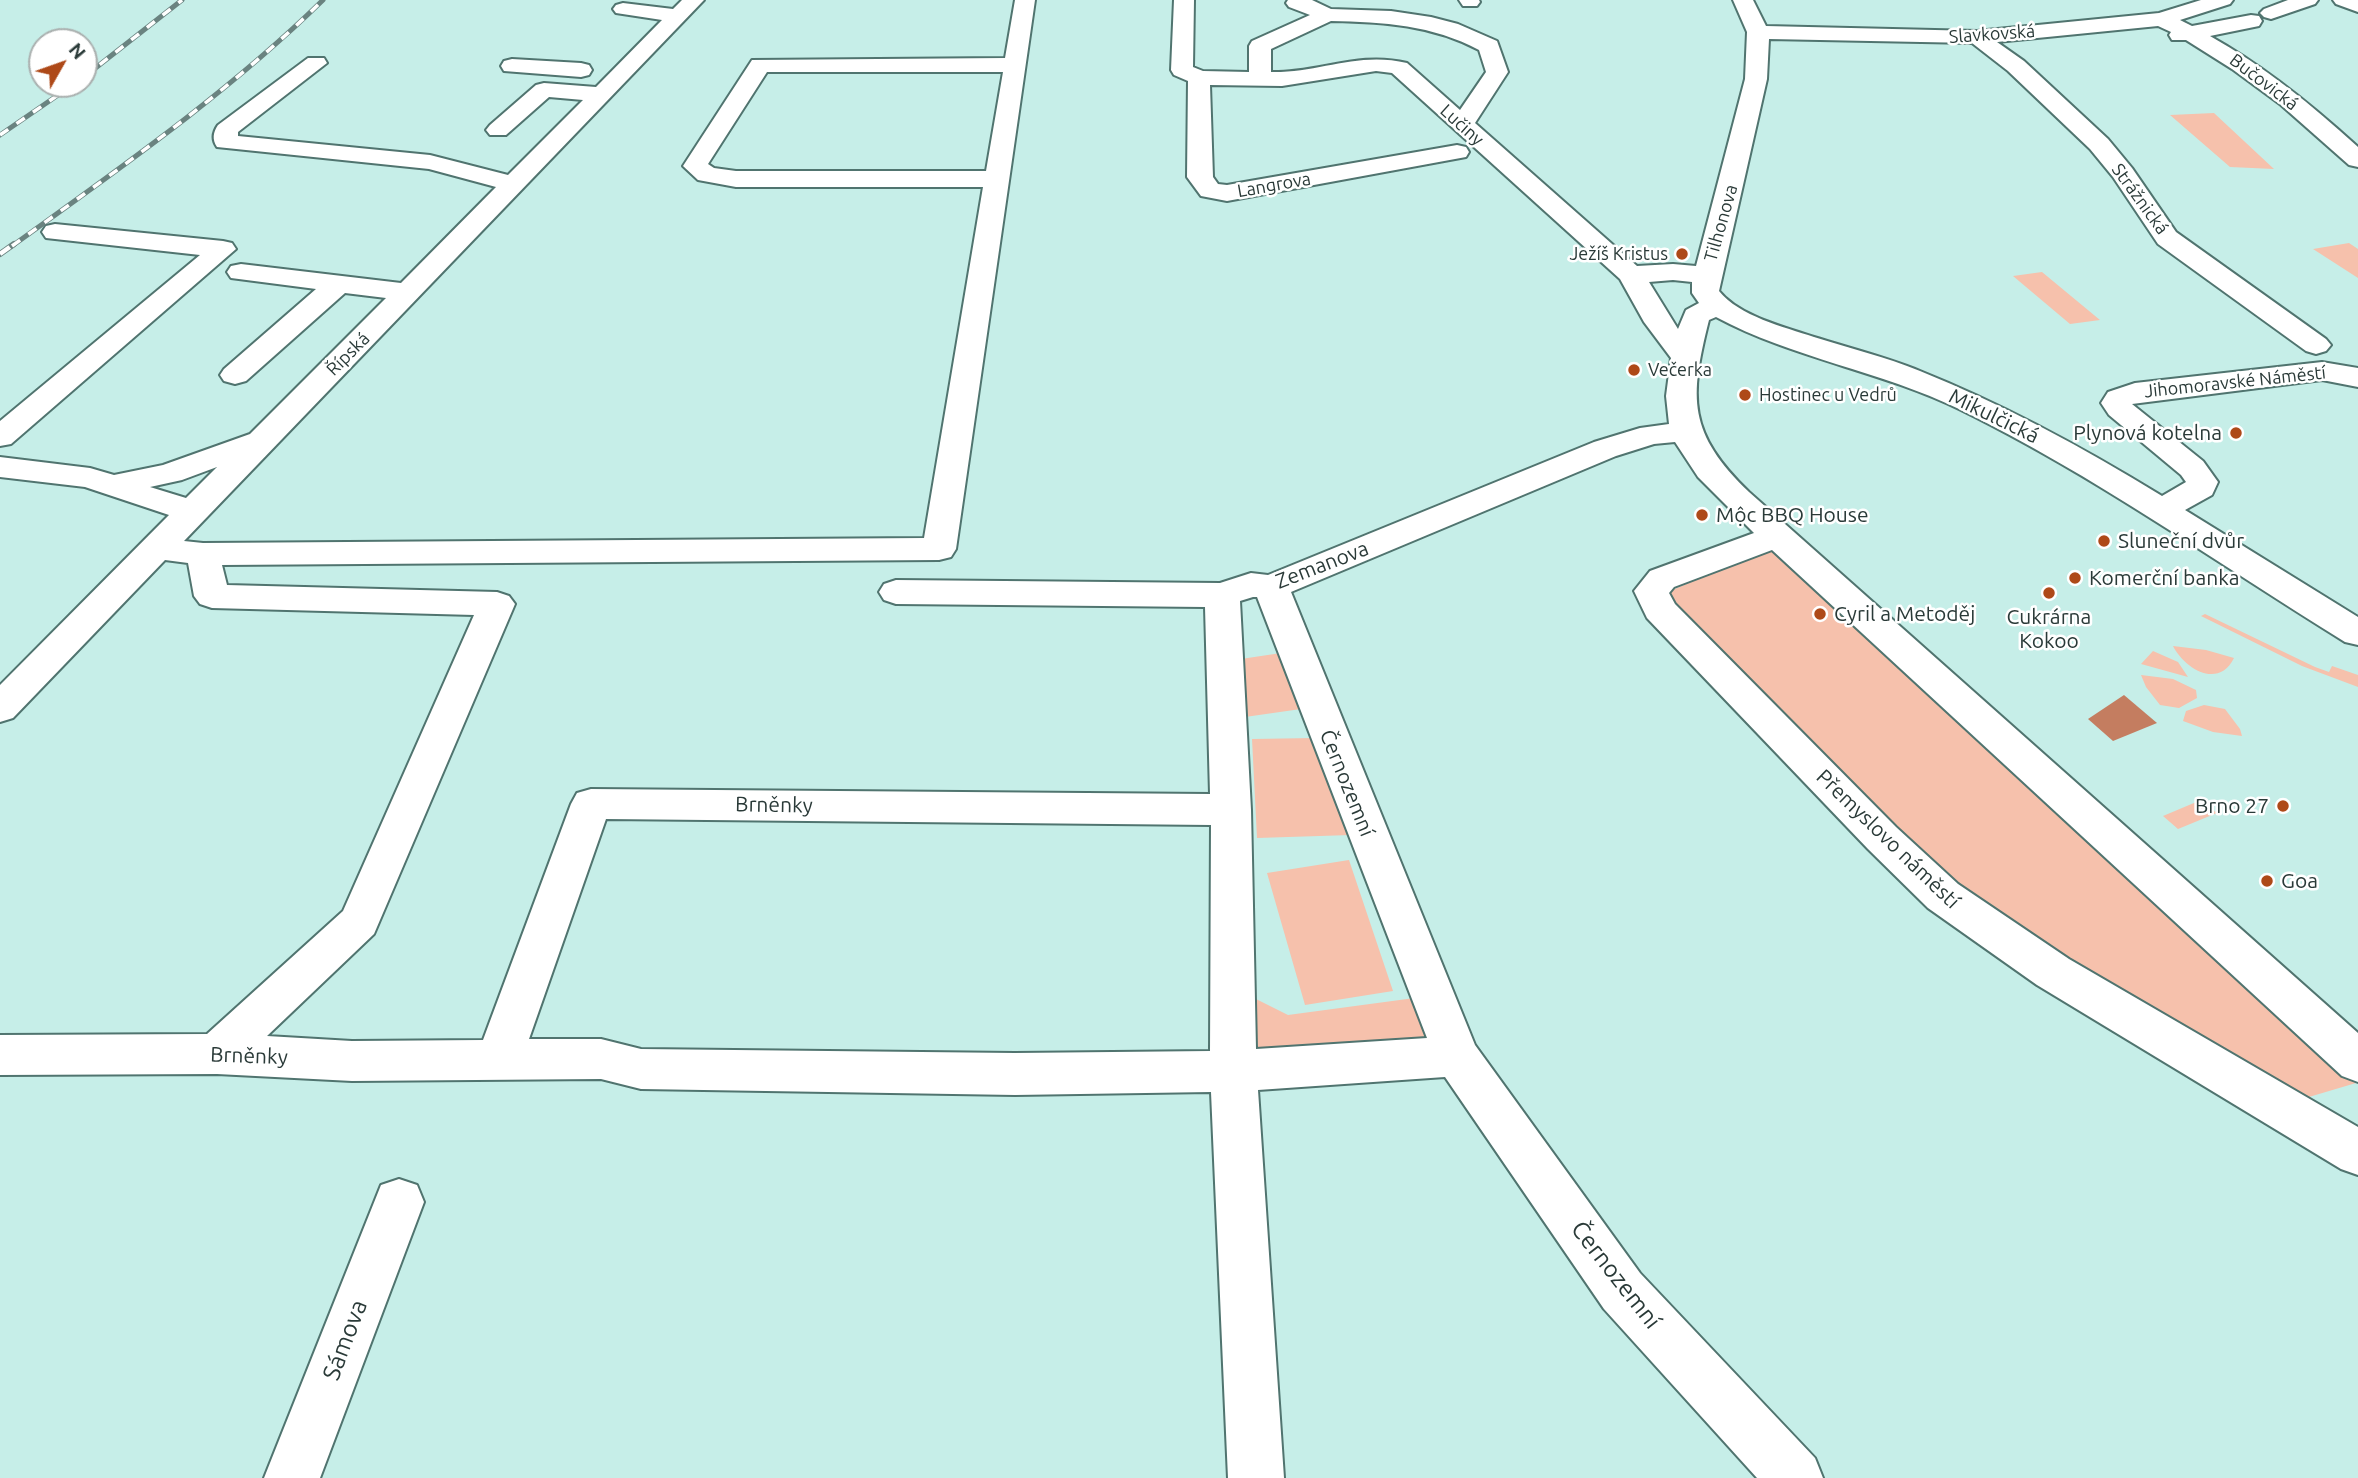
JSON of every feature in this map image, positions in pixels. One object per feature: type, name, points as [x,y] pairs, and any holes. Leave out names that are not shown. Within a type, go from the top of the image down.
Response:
[{"type":"street","points":[[157,548],[203,554],[374,540],[939,549],[1025,0]]},
{"type":"street","points":[[1184,0],[1182,70],[1199,78]]},
{"type":"street","points":[[1302,0],[1296,3],[1328,15],[1399,17],[1432,22],[1468,34],[1489,46],[1497,72],[1462,125]]},
{"type":"street","name":"Tilhonova","points":[[1712,290],[1756,79],[1758,32],[1743,0]]},
{"type":"street","name":"Slavkovská","points":[[1758,32],[1971,45],[2161,19],[2222,0]]},
{"type":"street","points":[[2119,44],[2192,33],[2261,17],[2308,0]]},
{"type":"street","points":[[2343,0],[2358,6]]},
{"type":"street","points":[[621,11],[687,8]]},
{"type":"street","name":"Řípská","points":[[0,708],[687,8]]},
{"type":"street","points":[[1260,78],[1260,46],[1328,15]]},
{"type":"street","name":"Bučovická","points":[[2161,19],[2192,33],[2241,63],[2331,134],[2358,160]]},
{"type":"street","name":"Strážnická","points":[[1971,45],[1998,52],[2099,144],[2123,173],[2167,238],[2316,345]]},
{"type":"street","points":[[563,69],[582,50]]},
{"type":"street","points":[[1998,52],[2032,50]]},
{"type":"street","points":[[316,63],[226,131],[226,142],[430,162],[514,184]]},
{"type":"street","name":"Lučiny","points":[[1199,78],[1282,79],[1376,64],[1399,68],[1631,275],[1658,322],[1686,358]]},
{"type":"street","points":[[996,179],[736,179],[707,175],[695,166],[760,65],[1013,65]]},
{"type":"street","points":[[512,66],[625,72]]},
{"type":"street","name":"Langrova","points":[[1199,78],[1211,133],[1200,177],[1210,191],[1227,194],[1457,152]]},
{"type":"street","points":[[498,130],[544,90],[603,94]]},
{"type":"street","points":[[0,437],[223,249],[55,232]]},
{"type":"street","points":[[241,272],[408,292]]},
{"type":"street","points":[[1631,275],[1673,272],[1712,290],[1696,316],[1686,358],[1682,403],[1686,431],[1715,475],[1778,537],[2358,1062]]},
{"type":"street","points":[[235,375],[340,283]]},
{"type":"street","name":"Mikulčická","points":[[1712,290],[1758,327],[1886,368],[1953,395],[2022,429],[2162,509],[2269,581],[2358,633]]},
{"type":"street","name":"Jihomoravské Náměstí","points":[[2162,509],[2198,491],[2202,482],[2192,468],[2120,410],[2116,403],[2119,398],[2135,392],[2322,371],[2339,372],[2358,378]]},
{"type":"street","name":"Zemanova","points":[[896,592],[1222,594],[1251,585],[1270,587],[1605,449],[1651,435],[1686,431]]},
{"type":"street","points":[[113,485],[171,473],[240,450],[268,436]]},
{"type":"street","points":[[0,467],[90,478],[169,505],[195,510]]},
{"type":"street","name":"Přemyslovo náměstí","points":[[1778,537],[1662,579],[1651,591],[1660,610],[1882,838],[1943,896],[2065,979],[2358,1153]]},
{"type":"street","points":[[203,554],[212,596],[497,604],[359,922],[217,1054]]},
{"type":"street","name":"Černozemní","points":[[1270,587],[1457,1056],[1622,1291],[1795,1478]]},
{"type":"street","points":[[1222,594],[1231,810],[1233,1071],[1256,1478]]},
{"type":"street","name":"Brněnky","points":[[498,1061],[591,804],[1231,810]]},
{"type":"street","name":"Brněnky","points":[[0,1055],[217,1054],[352,1061],[601,1059],[641,1069],[814,1072],[1015,1074],[1233,1071]]},
{"type":"street","points":[[1233,1071],[1457,1056]]},
{"type":"street","name":"Sámova","points":[[292,1478],[399,1202]]},
{"type":"shaded area","points":[[2214,113],[2274,169],[2230,167],[2170,115]]},
{"type":"shaded area","points":[[2349,243],[2358,249],[2358,278],[2313,249]]},
{"type":"shaded area","points":[[2042,272],[2100,320],[2070,324],[2013,276]]},
{"type":"shaded area","points":[[1770,548],[2356,1083],[2282,1105],[1947,896],[1663,594]]},
{"type":"shaded area","points":[[2205,614],[2315,667],[2329,672],[2332,666],[2358,675],[2358,687],[2302,666],[2201,616]]},
{"type":"shaded area","points":[[2173,646],[2206,650],[2234,658],[2227,668],[2211,674],[2193,668]]},
{"type":"shaded area","points":[[2153,651],[2178,662],[2188,677],[2141,664]]},
{"type":"shaded area","points":[[1281,653],[1301,709],[1245,717],[1241,659]]},
{"type":"shaded area","points":[[2141,675],[2173,679],[2196,690],[2197,698],[2179,708],[2160,705],[2146,687]]},
{"type":"shaded area","points":[[2124,695],[2157,723],[2113,741],[2088,719]]},
{"type":"shaded area","points":[[2204,705],[2225,709],[2242,736],[2213,732],[2183,721],[2186,711]]},
{"type":"shaded area","points":[[1314,738],[1351,835],[1257,838],[1252,739]]},
{"type":"shaded area","points":[[2201,800],[2217,813],[2178,829],[2163,816]]},
{"type":"shaded area","points":[[1349,860],[1393,991],[1305,1005],[1267,873]]},
{"type":"shaded area","points":[[1422,997],[1436,1041],[1259,1069],[1254,998],[1288,1015]]},
{"type":"railway","points":[[98,66],[182,0]]},
{"type":"railway","points":[[12,246],[211,98],[250,67],[323,0]]},
{"type":"railway","points":[[0,135],[54,98]]},
{"type":"railway","points":[[0,254],[14,244]]},
{"type":"place","name":"Ježíš Kristus","points":[[1682,254]]},
{"type":"place","name":"Večerka","points":[[1634,370]]},
{"type":"place","name":"Hostinec u Vedrů","points":[[1745,395]]},
{"type":"place","name":"Plynová kotelna","points":[[2236,433]]},
{"type":"place","name":"Mộc BBQ House","points":[[1702,515]]},
{"type":"place","name":"Sluneční dvůr","points":[[2104,541]]},
{"type":"place","name":"Komerční banka","points":[[2075,578]]},
{"type":"place","name":"Cukrárna Kokoo","points":[[2049,593]]},
{"type":"place","name":"Cyril a Metoděj","points":[[1820,614]]},
{"type":"place","name":"Brno 27","points":[[2283,806]]},
{"type":"place","name":"Goa","points":[[2267,881]]}]
